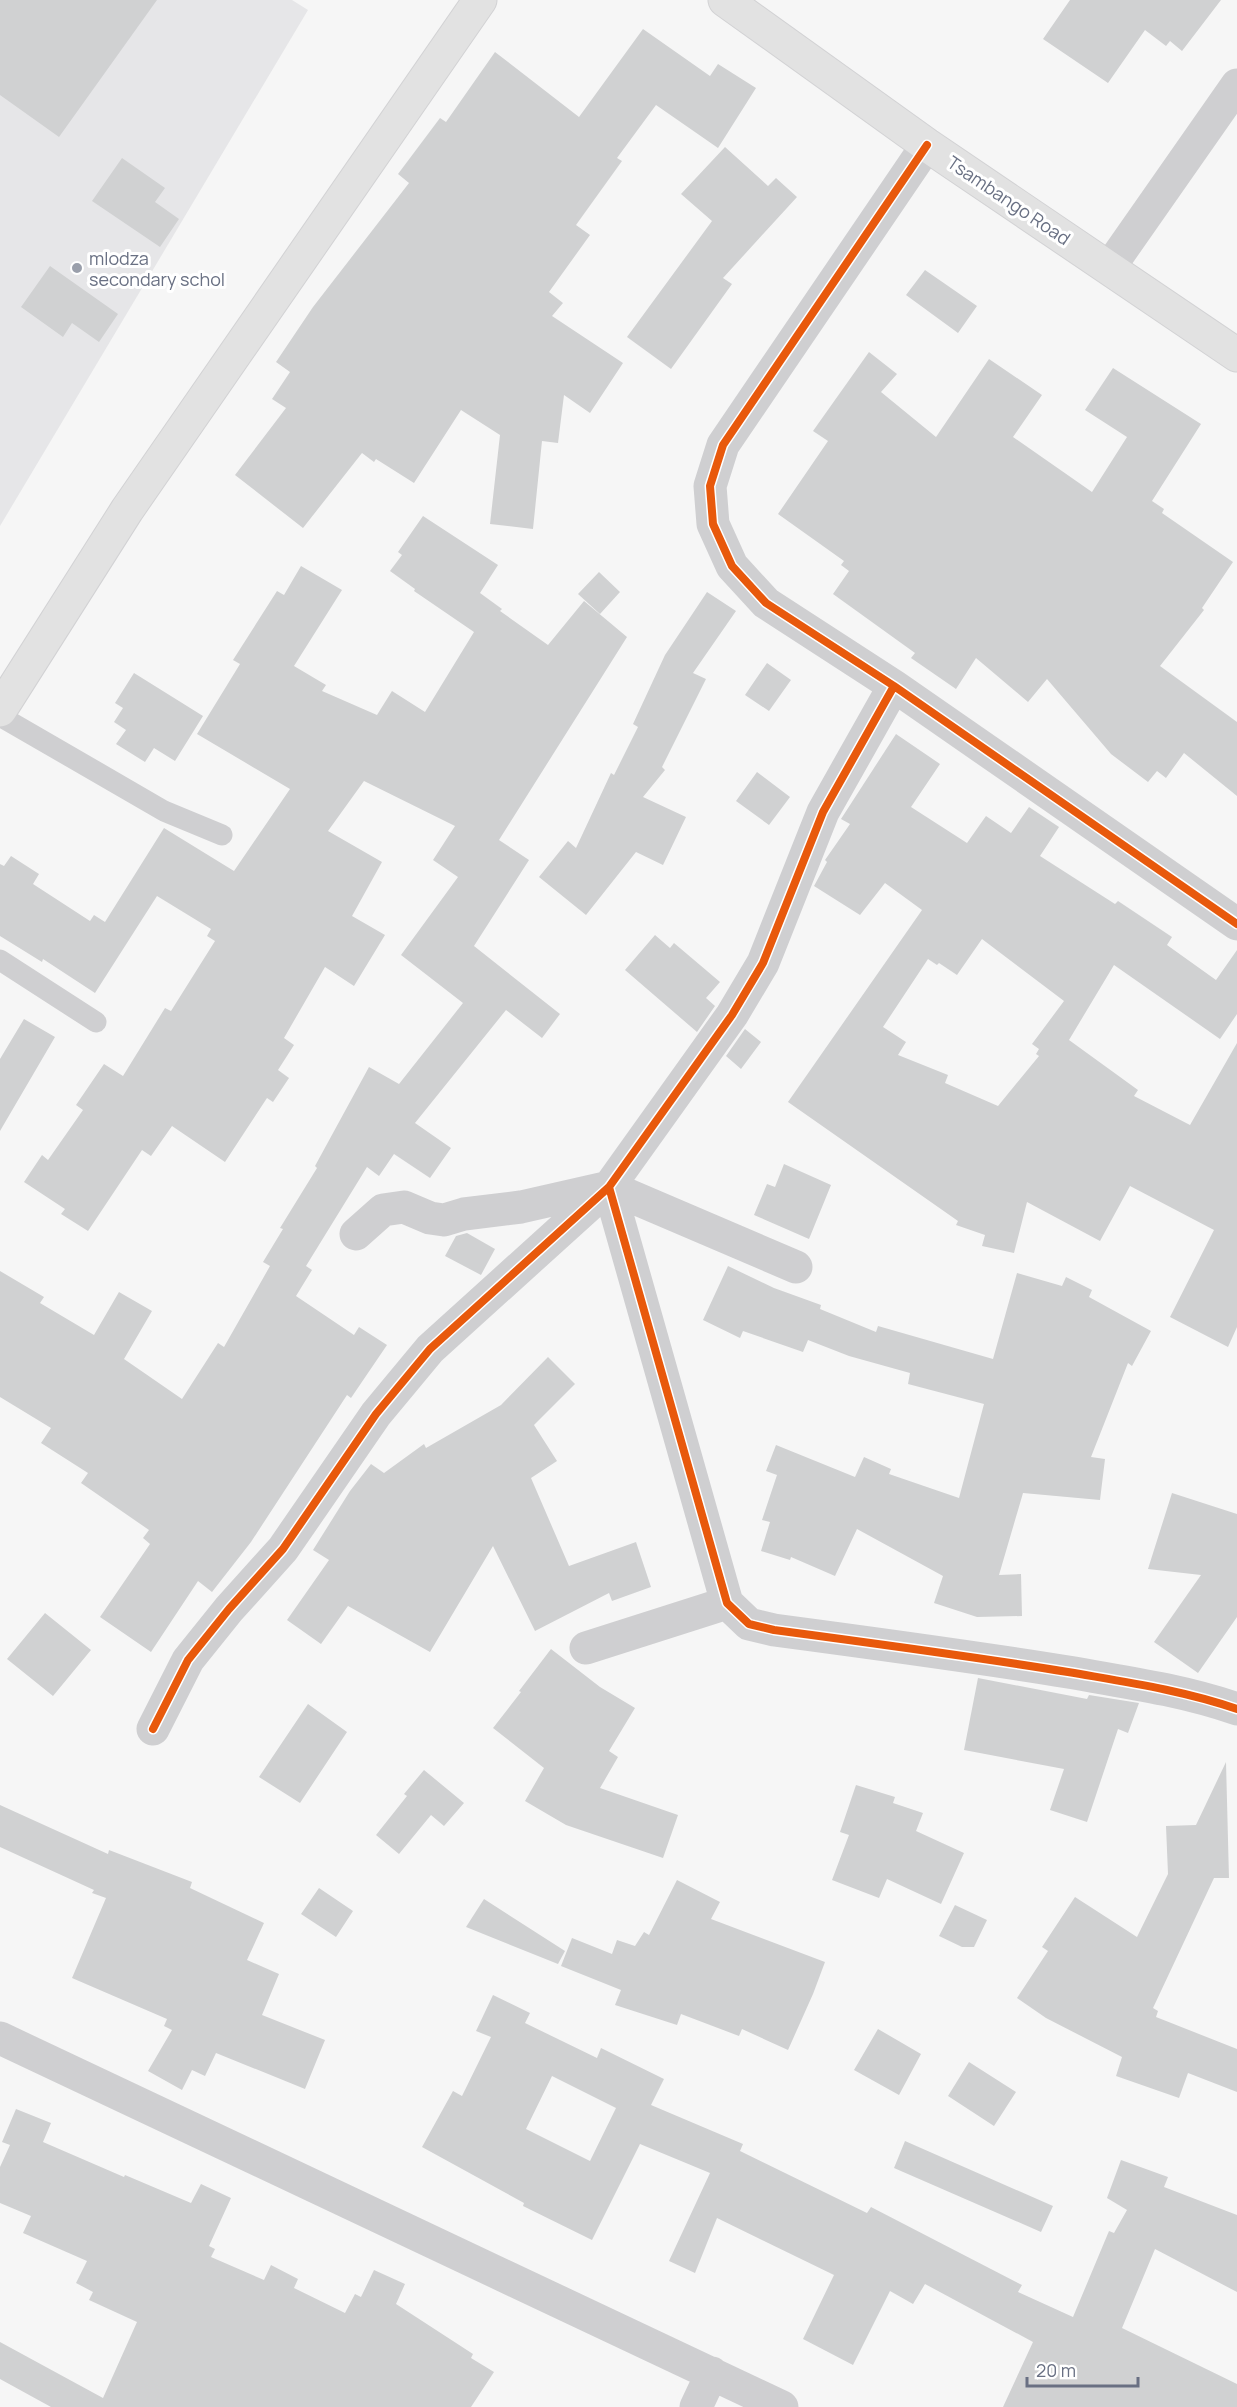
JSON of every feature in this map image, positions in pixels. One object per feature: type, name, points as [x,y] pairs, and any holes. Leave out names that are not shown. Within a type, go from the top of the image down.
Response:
[{"type":"street","points":[[0,710],[128,510],[480,0]]},
{"type":"street","name":"Tsambango Road","points":[[725,0],[927,145],[1237,355]]},
{"type":"street","points":[[1109,268],[1237,85]]},
{"type":"street","points":[[927,145],[723,446],[710,486],[713,524],[732,566],[766,603],[894,686],[1237,924]]},
{"type":"street","points":[[153,1729],[188,1660],[229,1609],[283,1549],[376,1414],[430,1349],[609,1187],[732,1015],[763,963],[823,812],[894,686]]},
{"type":"street","points":[[609,1187],[727,1603],[749,1624],[774,1630],[989,1659],[1162,1688],[1237,1709]]},
{"type":"street","points":[[356,1234],[383,1210],[404,1207],[430,1218],[444,1220],[465,1214],[520,1207],[609,1187],[796,1268]]},
{"type":"street","points":[[586,1648],[727,1603]]},
{"type":"street","points":[[0,2038],[782,2407]]},
{"type":"street","points":[[696,2407],[712,2373]]},
{"type":"lane","points":[[0,716],[164,811],[222,835]]},
{"type":"lane","points":[[0,960],[96,1022]]},
{"type":"shaded area","name":"mlodza secondary schol","points":[[0,0],[292,0],[308,10],[0,526]]},
{"type":"building","points":[[0,0],[157,0],[59,137],[0,95]]},
{"type":"building","points":[[1070,0],[1221,0],[1182,51],[1170,41],[1166,46],[1145,30],[1108,83],[1043,39]]},
{"type":"building","points":[[643,29],[710,76],[718,64],[756,88],[718,148],[656,105],[617,158],[622,161],[576,225],[590,235],[549,292],[563,303],[552,316],[623,363],[590,413],[564,395],[558,443],[542,441],[533,529],[490,524],[500,435],[461,410],[414,483],[362,453],[303,528],[235,475],[286,408],[272,399],[290,372],[276,362],[313,307],[409,183],[398,174],[440,118],[446,122],[495,52],[579,117]]},
{"type":"building","points":[[725,147],[768,186],[776,178],[797,197],[723,278],[732,284],[671,369],[627,337],[712,221],[681,194]]},
{"type":"building","points":[[122,158],[165,188],[155,202],[179,219],[160,247],[92,201]]},
{"type":"building","points":[[50,266],[118,314],[99,342],[72,323],[63,337],[21,307]]},
{"type":"building","points":[[925,270],[977,306],[958,333],[906,295]]},
{"type":"building","points":[[869,352],[897,374],[881,392],[936,437],[989,359],[1042,395],[1013,437],[1092,492],[1127,437],[1085,410],[1113,368],[1201,424],[1152,501],[1164,509],[1162,513],[1233,562],[1202,608],[1204,610],[1160,666],[1237,722],[1237,796],[1184,753],[1166,778],[1157,771],[1148,782],[1111,754],[1047,679],[1028,702],[976,658],[956,689],[911,658],[915,653],[833,594],[849,571],[841,565],[844,561],[778,514],[828,441],[813,431]]},
{"type":"building","points":[[423,516],[498,565],[480,593],[502,609],[500,611],[548,645],[584,601],[627,637],[499,840],[529,860],[474,946],[560,1014],[542,1038],[506,1010],[415,1123],[451,1148],[430,1178],[394,1154],[379,1176],[367,1167],[306,1266],[312,1270],[296,1296],[354,1335],[359,1327],[387,1345],[351,1398],[347,1395],[251,1542],[212,1592],[198,1581],[151,1652],[100,1617],[150,1544],[143,1538],[149,1530],[81,1483],[88,1473],[41,1443],[51,1428],[0,1397],[0,1271],[44,1297],[40,1303],[94,1335],[119,1292],[152,1311],[124,1359],[182,1399],[218,1343],[224,1347],[270,1266],[263,1262],[283,1229],[280,1228],[317,1168],[315,1166],[369,1067],[399,1084],[463,1003],[401,955],[458,877],[433,860],[455,826],[364,781],[328,831],[382,862],[352,916],[385,935],[354,986],[325,967],[284,1038],[294,1045],[278,1070],[289,1078],[273,1102],[267,1098],[225,1162],[172,1126],[151,1156],[142,1150],[88,1231],[61,1214],[65,1209],[24,1182],[42,1155],[48,1160],[83,1110],[76,1105],[104,1064],[123,1076],[165,1008],[171,1011],[215,941],[207,936],[211,929],[157,896],[95,993],[43,959],[42,962],[0,936],[0,864],[4,866],[11,856],[39,874],[33,884],[90,921],[94,915],[105,922],[164,828],[234,871],[290,789],[197,734],[240,664],[233,660],[277,591],[284,595],[301,566],[342,590],[294,666],[326,685],[322,691],[377,715],[392,691],[425,712],[474,632],[414,591],[415,589],[390,571],[402,555],[398,552]]},
{"type":"building","points":[[599,572],[620,592],[600,614],[578,594]]},
{"type":"building","points":[[707,592],[736,611],[693,673],[706,679],[662,767],[665,770],[643,797],[686,817],[663,865],[636,852],[586,915],[539,877],[568,841],[576,848],[611,773],[614,775],[638,727],[633,724],[665,655]]},
{"type":"building","points":[[767,663],[791,680],[769,711],[745,695]]},
{"type":"building","points":[[134,673],[203,716],[175,761],[154,748],[145,762],[116,744],[126,730],[114,722],[123,708],[115,703]]},
{"type":"building","points":[[896,734],[940,764],[911,807],[967,843],[986,816],[1011,833],[1029,807],[1059,827],[1040,856],[1115,904],[1118,901],[1172,937],[1167,945],[1216,980],[1237,950],[1237,1014],[1220,1039],[1114,965],[1069,1040],[1138,1090],[1134,1096],[1190,1125],[1237,1043],[1237,1327],[1228,1347],[1170,1317],[1214,1230],[1130,1186],[1100,1241],[1027,1202],[1014,1253],[982,1246],[985,1235],[956,1225],[958,1221],[788,1102],[922,910],[885,883],[860,915],[814,886],[827,862],[825,860],[850,824],[841,819]],"holes":[[[982,939],[1064,1001],[1032,1044],[1039,1049],[1036,1054],[1039,1056],[998,1106],[945,1083],[948,1075],[898,1055],[906,1042],[883,1027],[928,959],[937,965],[939,963],[957,975]]]},
{"type":"building","points":[[757,772],[790,797],[769,825],[736,801]]},
{"type":"building","points":[[655,935],[670,948],[674,943],[720,982],[706,998],[715,1006],[697,1032],[625,970]]},
{"type":"building","points":[[24,1019],[55,1037],[0,1131],[0,1059]]},
{"type":"building","points":[[745,1029],[761,1042],[741,1069],[726,1056]]},
{"type":"building","points":[[784,1164],[831,1185],[809,1239],[754,1215],[767,1184],[775,1187]]},
{"type":"building","points":[[467,1233],[495,1249],[481,1275],[445,1256],[456,1236]]},
{"type":"building","points":[[728,1266],[774,1288],[821,1305],[820,1309],[876,1332],[878,1326],[993,1359],[1017,1273],[1062,1286],[1066,1277],[1092,1290],[1089,1297],[1151,1331],[1132,1366],[1128,1363],[1091,1457],[1105,1459],[1100,1500],[1023,1493],[999,1575],[1021,1574],[1022,1616],[977,1617],[934,1603],[943,1576],[857,1529],[835,1576],[791,1557],[790,1560],[761,1551],[770,1522],[762,1520],[777,1475],[766,1471],[776,1445],[855,1477],[864,1457],[891,1469],[889,1474],[959,1498],[984,1404],[908,1384],[910,1373],[849,1356],[808,1340],[803,1352],[743,1331],[740,1338],[703,1320]]},
{"type":"building","points":[[548,1357],[575,1384],[534,1425],[557,1461],[531,1478],[569,1566],[636,1542],[651,1587],[612,1601],[609,1593],[535,1631],[493,1546],[430,1652],[348,1606],[321,1644],[287,1620],[329,1560],[313,1550],[350,1491],[371,1464],[384,1473],[424,1444],[426,1448],[501,1405]]},
{"type":"building","points":[[1172,1493],[1237,1514],[1237,1617],[1198,1673],[1154,1642],[1201,1575],[1148,1569]]},
{"type":"building","points":[[45,1613],[91,1650],[53,1696],[7,1659]]},
{"type":"building","points":[[551,1649],[600,1687],[635,1708],[609,1751],[618,1757],[600,1788],[678,1815],[663,1858],[566,1825],[525,1801],[544,1768],[493,1728]]},
{"type":"building","points":[[978,1678],[1087,1699],[1089,1695],[1139,1703],[1128,1733],[1118,1729],[1087,1822],[1050,1810],[1064,1769],[964,1750]]},
{"type":"building","points":[[308,1704],[347,1732],[300,1803],[259,1777]]},
{"type":"building","points":[[1226,1762],[1229,1878],[1214,1878],[1153,2008],[1158,2011],[1156,2017],[1237,2049],[1237,2092],[1188,2073],[1179,2098],[1116,2076],[1122,2057],[1046,2018],[1017,1998],[1048,1951],[1042,1947],[1075,1897],[1137,1937],[1168,1874],[1166,1826],[1196,1825]]},
{"type":"building","points":[[424,1770],[464,1803],[444,1826],[431,1815],[399,1854],[376,1835],[407,1796],[404,1794]]},
{"type":"building","points":[[856,1785],[895,1797],[893,1803],[923,1813],[916,1831],[964,1853],[941,1904],[887,1879],[879,1898],[832,1880],[849,1835],[840,1832]]},
{"type":"building","points":[[0,1805],[108,1854],[109,1850],[192,1882],[190,1888],[264,1923],[247,1960],[279,1974],[262,2015],[325,2040],[305,2089],[216,2053],[205,2076],[192,2070],[182,2090],[148,2071],[172,2030],[164,2026],[167,2019],[72,1978],[106,1898],[92,1893],[94,1890],[0,1847]]},
{"type":"building","points":[[677,1880],[720,1902],[711,1919],[825,1962],[788,2050],[742,2029],[739,2036],[681,2014],[677,2025],[615,2005],[621,1990],[561,1966],[572,1938],[612,1954],[617,1940],[635,1946],[644,1932],[649,1935]]},
{"type":"building","points":[[319,1888],[353,1911],[336,1937],[301,1914]]},
{"type":"building","points":[[484,1899],[565,1951],[558,1964],[466,1927]]},
{"type":"building","points":[[955,1905],[987,1920],[974,1947],[962,1947],[939,1936]]},
{"type":"building","points":[[493,1995],[530,2013],[525,2023],[597,2058],[601,2048],[664,2079],[651,2105],[743,2144],[740,2151],[867,2213],[871,2207],[1022,2285],[1018,2292],[1073,2317],[1109,2231],[1114,2233],[1127,2210],[1107,2198],[1121,2160],[1168,2177],[1164,2187],[1237,2215],[1237,2292],[1155,2249],[1122,2328],[1237,2384],[1237,2407],[1003,2407],[1033,2342],[925,2284],[913,2304],[890,2291],[853,2365],[803,2339],[834,2275],[717,2218],[695,2273],[669,2261],[710,2173],[640,2144],[592,2240],[523,2206],[524,2203],[422,2147],[453,2091],[462,2096],[491,2037],[476,2031]],"holes":[[[552,2076],[616,2108],[590,2161],[526,2129]]]},
{"type":"building","points":[[878,2029],[921,2054],[899,2095],[854,2070]]},
{"type":"building","points":[[969,2062],[1016,2092],[994,2126],[948,2096]]},
{"type":"building","points":[[16,2109],[51,2123],[43,2142],[124,2177],[125,2175],[191,2203],[201,2184],[231,2198],[209,2246],[215,2249],[211,2257],[264,2280],[271,2265],[298,2279],[294,2288],[345,2313],[355,2294],[361,2297],[374,2270],[405,2284],[396,2304],[473,2354],[471,2358],[494,2372],[471,2407],[51,2407],[0,2379],[0,2342],[103,2398],[137,2322],[89,2300],[93,2292],[76,2283],[87,2261],[23,2233],[31,2216],[0,2203],[0,2167],[10,2145],[2,2142]]},
{"type":"building","points":[[905,2141],[1053,2206],[1041,2232],[894,2168]]},
{"type":"cycle path","points":[[927,145],[723,445],[710,486],[713,524],[732,566],[766,603],[894,686],[1237,924]]},
{"type":"cycle path","points":[[153,1729],[188,1660],[229,1609],[283,1549],[376,1414],[430,1349],[609,1187],[732,1015],[763,963],[823,812],[894,686]]},
{"type":"cycle path","points":[[609,1187],[727,1603],[749,1624],[774,1630],[1111,1679],[1174,1692],[1237,1709]]},
{"type":"place","name":"mlodza secondary schol","points":[[77,268]]}]
